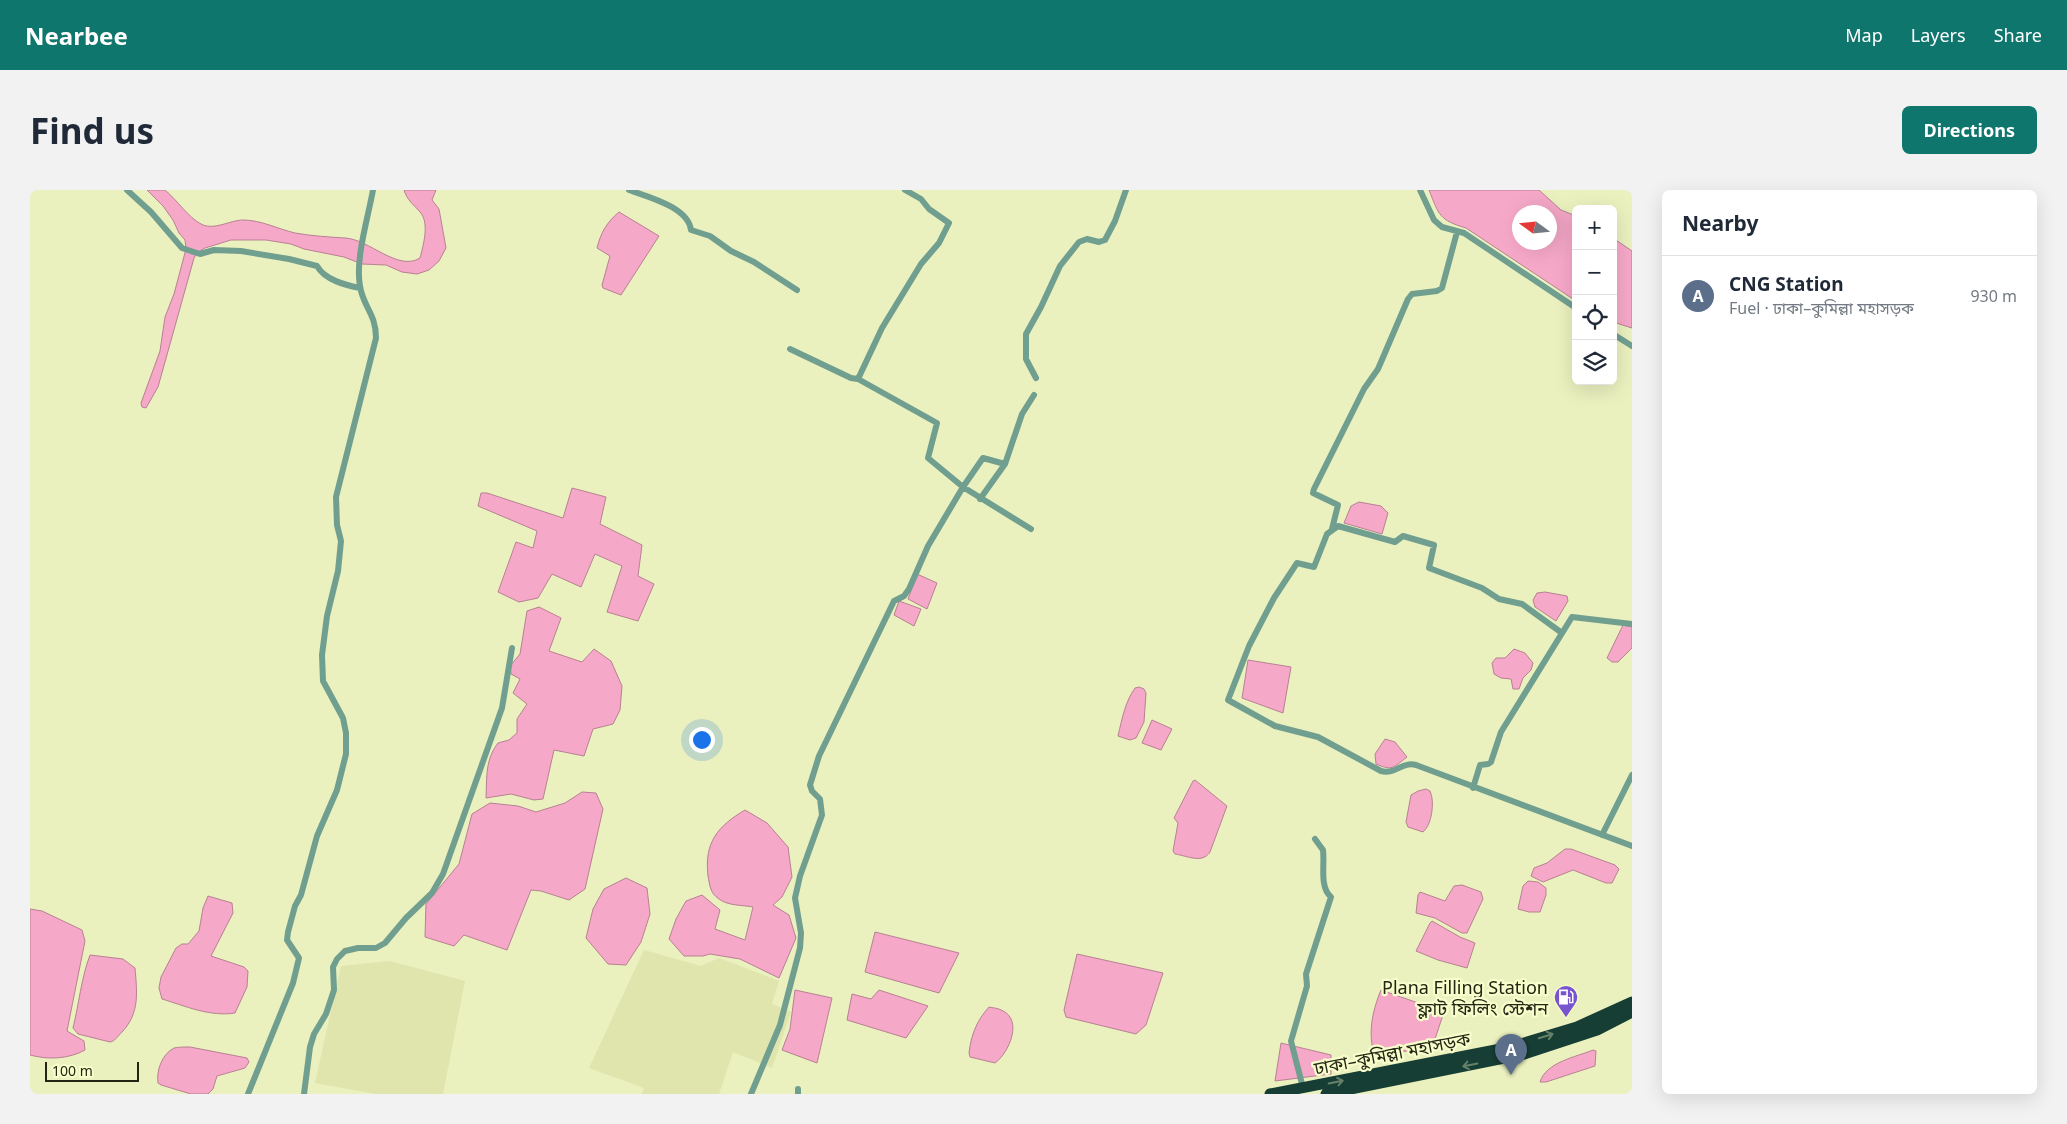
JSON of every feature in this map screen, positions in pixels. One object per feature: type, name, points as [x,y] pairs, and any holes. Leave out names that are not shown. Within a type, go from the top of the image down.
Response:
[{"type":"highway","name":"ঢাকা–কুমিল্লা মহাসড়ক","points":[[1270,1094],[1511,1047],[1577,1027],[1632,1002]]},
{"type":"highway","name":"ঢাকা–কুমিল্লা মহাসড়ক","points":[[1326,1094],[1524,1054],[1597,1030],[1632,1012]]},
{"type":"street","points":[[127,190],[151,212],[182,248],[200,254],[214,250],[241,251],[289,259],[317,266],[320,271],[336,281],[360,288]]},
{"type":"street","points":[[248,1094],[293,983],[299,958],[288,940],[288,932],[301,895],[317,836],[337,790],[346,754],[346,733],[343,718],[323,681],[322,655],[327,616],[338,571],[341,541],[337,525],[336,498],[376,338],[375,321],[360,288],[359,264],[373,190]]},
{"type":"street","points":[[629,190],[666,204],[680,212],[690,224],[691,230],[710,236],[731,252],[754,262],[797,290]]},
{"type":"street","points":[[858,379],[882,328],[921,264],[939,243],[949,223],[929,210],[921,199],[905,190]]},
{"type":"street","points":[[1036,378],[1026,359],[1026,334],[1041,308],[1060,266],[1079,242],[1087,239],[1099,242],[1105,240],[1115,221],[1126,190]]},
{"type":"street","points":[[1420,190],[1434,220],[1442,227],[1464,233],[1572,305]]},
{"type":"street","points":[[1332,529],[1338,505],[1313,493],[1314,489],[1364,389],[1378,369],[1408,299],[1412,294],[1437,291],[1442,288],[1457,232]]},
{"type":"street","points":[[1617,337],[1632,346]]},
{"type":"street","points":[[790,349],[851,378],[858,379],[937,422],[928,458],[962,488],[1031,529]]},
{"type":"street","points":[[980,498],[1005,464],[1022,414],[1034,395]]},
{"type":"street","points":[[751,1094],[780,1025],[800,948],[801,933],[795,898],[800,876],[822,815],[820,799],[812,791],[810,784],[819,756],[894,601],[904,596],[910,589],[928,546],[962,488],[983,458],[1005,464]]},
{"type":"street","points":[[1562,633],[1522,604],[1499,599],[1482,588],[1429,568],[1434,545],[1403,536],[1395,542],[1338,526],[1327,534],[1314,567],[1297,563],[1274,598],[1249,646],[1228,700],[1275,726],[1318,737],[1381,771],[1393,772],[1411,764],[1632,846]]},
{"type":"street","points":[[1473,788],[1480,765],[1491,762],[1500,732],[1572,617],[1632,624]]},
{"type":"street","points":[[304,1094],[310,1047],[314,1034],[326,1014],[334,990],[333,967],[337,959],[345,951],[358,948],[376,948],[385,943],[406,918],[432,893],[443,874],[502,708],[512,648]]},
{"type":"street","points":[[1602,835],[1632,775]]},
{"type":"street","points":[[1303,1088],[1291,1041],[1307,986],[1306,974],[1331,897],[1324,883],[1323,850],[1315,840]]},
{"type":"shaded area","points":[[147,190],[165,190],[192,217],[206,226],[217,226],[238,220],[256,221],[295,233],[354,240],[393,258],[411,261],[420,258],[425,235],[425,222],[404,190],[436,190],[432,200],[439,209],[446,248],[439,261],[429,270],[417,274],[402,272],[386,265],[362,264],[344,257],[266,240],[231,240],[205,248],[198,252],[194,258],[158,387],[146,408],[142,407],[141,403],[160,351],[165,317],[174,294],[186,249],[185,240],[179,233],[173,220],[163,206]]},
{"type":"shaded area","points":[[1429,190],[1539,190],[1556,205],[1512,205],[1512,250],[1557,250],[1557,206],[1572,214],[1572,298],[1466,228],[1445,219],[1438,211]]},
{"type":"shaded area","points":[[619,212],[659,236],[621,295],[603,288],[602,285],[610,256],[597,248],[605,228]]},
{"type":"shaded area","points":[[1617,241],[1632,251],[1632,328],[1617,323]]},
{"type":"shaded area","points":[[572,488],[606,497],[600,524],[642,545],[638,576],[654,584],[638,621],[607,612],[622,566],[595,554],[581,587],[552,574],[538,598],[519,602],[498,592],[516,542],[533,548],[537,531],[478,506],[481,493],[487,493],[563,518]]},
{"type":"shaded area","points":[[1359,502],[1381,506],[1388,513],[1382,534],[1344,523],[1351,506]]},
{"type":"shaded area","points":[[917,574],[937,583],[927,609],[908,599]]},
{"type":"shaded area","points":[[1545,592],[1567,596],[1568,601],[1556,621],[1535,607],[1533,600],[1537,593]]},
{"type":"shaded area","points":[[899,601],[921,609],[914,626],[894,615]]},
{"type":"shaded area","points":[[539,607],[561,618],[549,651],[582,662],[594,649],[611,661],[622,686],[620,710],[613,724],[593,729],[584,756],[554,750],[543,799],[534,800],[511,794],[486,798],[489,762],[494,749],[498,743],[509,740],[517,733],[517,719],[527,704],[513,693],[520,679],[511,674],[510,666],[520,654],[527,611]]},
{"type":"shaded area","points":[[1623,625],[1632,627],[1632,648],[1618,662],[1612,662],[1607,658]]},
{"type":"shaded area","points":[[1514,649],[1525,653],[1533,663],[1531,670],[1523,678],[1519,689],[1513,689],[1511,679],[1501,678],[1494,674],[1492,663],[1496,658],[1505,658]]},
{"type":"shaded area","points":[[1248,660],[1291,667],[1283,713],[1242,698]]},
{"type":"shaded area","points":[[1135,688],[1144,689],[1146,693],[1144,722],[1136,738],[1130,740],[1118,736],[1129,699]]},
{"type":"shaded area","points":[[1152,720],[1172,729],[1161,750],[1142,743]]},
{"type":"shaded area","points":[[1385,739],[1395,742],[1407,757],[1389,768],[1376,764],[1375,754]]},
{"type":"shaded area","points":[[1195,780],[1227,806],[1210,852],[1203,858],[1175,854],[1173,851],[1178,823],[1174,818]]},
{"type":"shaded area","points":[[1426,789],[1432,795],[1432,807],[1429,824],[1423,832],[1408,827],[1406,822],[1411,795]]},
{"type":"shaded area","points":[[582,792],[596,793],[603,809],[585,889],[569,900],[541,891],[531,890],[507,950],[464,935],[454,946],[425,937],[426,904],[459,864],[472,814],[490,803],[518,806],[536,812],[565,803]]},
{"type":"shaded area","points":[[745,810],[767,823],[788,847],[792,877],[782,897],[773,905],[789,915],[796,938],[779,978],[740,959],[710,954],[684,956],[669,939],[676,919],[686,901],[702,895],[720,910],[715,929],[745,940],[753,907],[727,903],[716,897],[710,886],[707,864],[708,854],[715,836],[727,822]]},
{"type":"shaded area","points":[[1565,849],[1571,849],[1615,865],[1619,869],[1612,883],[1606,883],[1573,870],[1543,882],[1531,876],[1534,868],[1547,863]]},
{"type":"shaded area","points":[[626,878],[647,888],[650,914],[641,942],[626,965],[608,964],[586,938],[593,909],[604,889]]},
{"type":"shaded area","points":[[1528,881],[1538,882],[1546,888],[1546,895],[1540,912],[1518,909],[1523,886]]},
{"type":"shaded area","points":[[1462,885],[1481,892],[1483,899],[1467,933],[1462,933],[1435,918],[1416,913],[1420,892],[1445,901],[1454,886]]},
{"type":"shaded area","points":[[208,896],[232,903],[233,913],[211,956],[244,967],[248,971],[247,987],[235,1013],[216,1013],[189,1008],[162,999],[159,988],[161,977],[176,948],[182,944],[188,944],[199,931],[203,908]]},
{"type":"shaded area","points":[[30,909],[42,911],[82,930],[85,941],[67,1031],[84,1041],[85,1050],[79,1053],[51,1058],[30,1055]]},
{"type":"shaded area","points":[[1432,921],[1475,943],[1467,968],[1438,960],[1416,951]]},
{"type":"shaded area","points":[[875,932],[959,953],[939,993],[865,972]]},
{"type":"shaded area","points":[[644,950],[701,966],[719,958],[779,981],[772,1004],[791,1012],[772,1068],[733,1052],[719,1094],[642,1094],[644,1088],[589,1068]]},
{"type":"shaded area","points":[[1077,954],[1163,973],[1146,1025],[1136,1034],[1066,1017],[1064,1010]]},
{"type":"shaded area","points":[[90,955],[123,959],[135,968],[137,994],[135,1010],[128,1025],[116,1039],[110,1042],[78,1034],[73,1028],[82,982]]},
{"type":"shaded area","points":[[390,961],[465,981],[443,1094],[376,1094],[315,1083],[341,966]]},
{"type":"shaded area","points":[[795,990],[832,998],[817,1063],[782,1050],[790,1029]]},
{"type":"shaded area","points":[[879,990],[928,1006],[906,1038],[847,1020],[852,994],[871,999]]},
{"type":"shaded area","points":[[1381,990],[1444,1012],[1432,1048],[1374,1055],[1371,1030],[1375,1006]]},
{"type":"shaded area","points":[[989,1007],[1000,1009],[1008,1014],[1013,1028],[1012,1036],[1005,1052],[995,1063],[970,1057],[969,1053],[975,1028]]},
{"type":"shaded area","points":[[1281,1043],[1331,1055],[1331,1074],[1275,1081]]},
{"type":"shaded area","points":[[190,1047],[247,1058],[249,1062],[245,1068],[217,1076],[213,1089],[208,1094],[191,1094],[158,1083],[159,1068],[166,1054],[174,1048]]},
{"type":"shaded area","points":[[1593,1050],[1596,1051],[1595,1066],[1546,1082],[1540,1082],[1543,1075],[1555,1065]]},
{"type":"place","name":"Plana Filling Station ফ্লাট ফিলিং স্টেশন","points":[[1566,1018]]},
{"type":"place","name":"CNG Station","points":[[1511,1075]]}]
